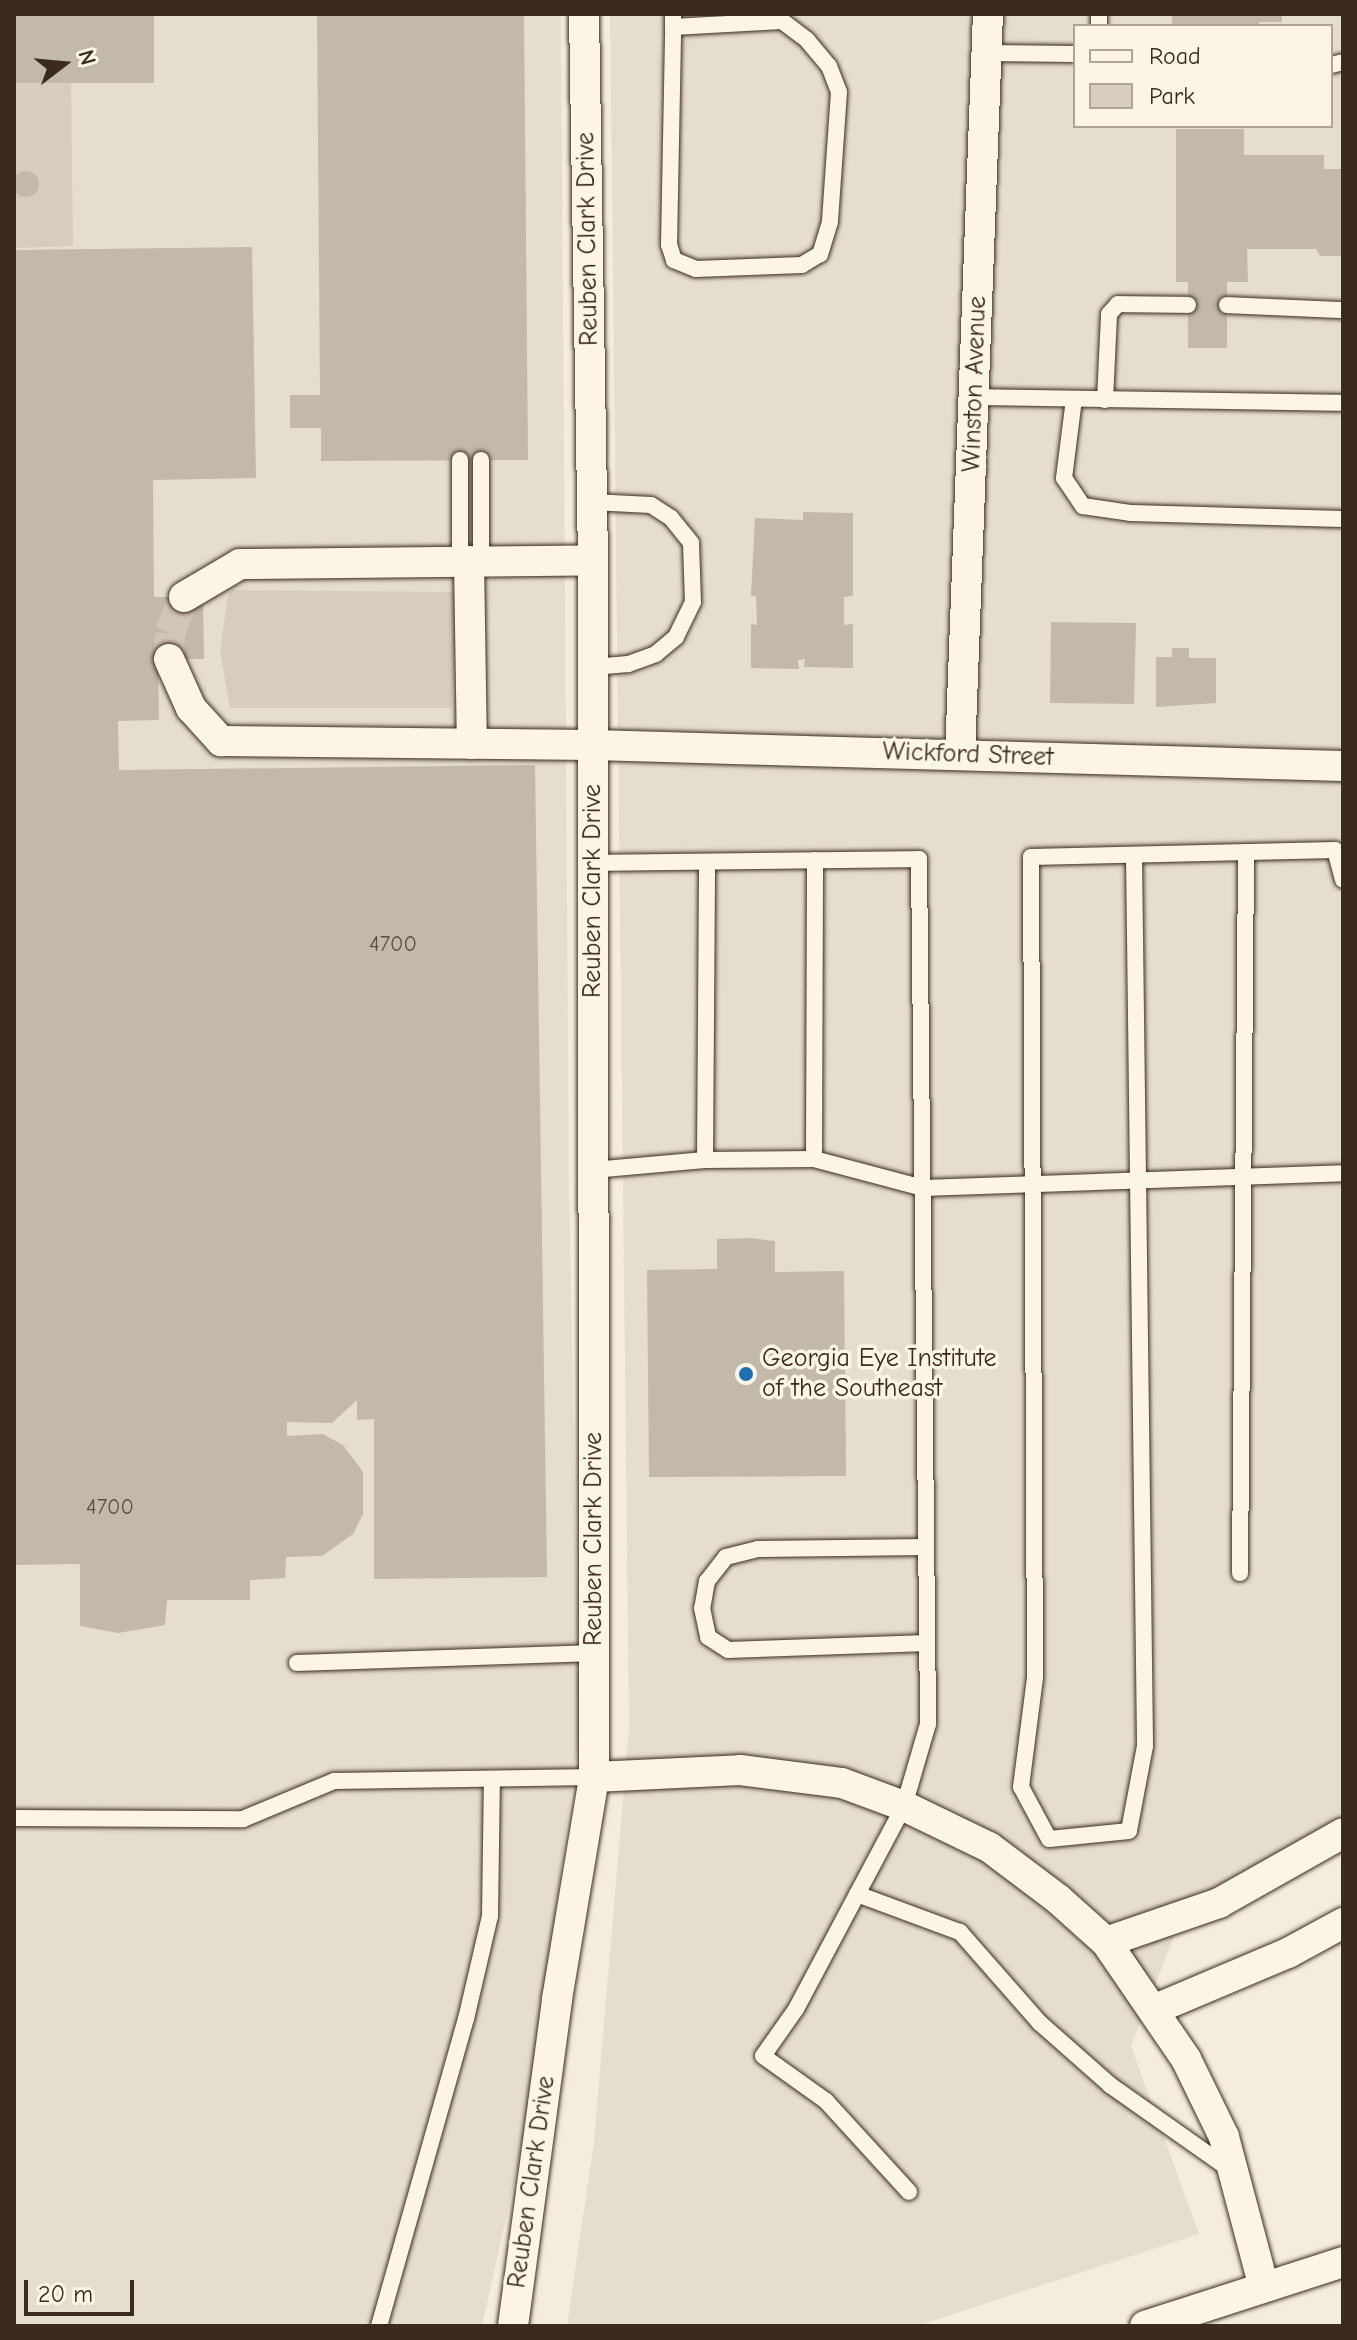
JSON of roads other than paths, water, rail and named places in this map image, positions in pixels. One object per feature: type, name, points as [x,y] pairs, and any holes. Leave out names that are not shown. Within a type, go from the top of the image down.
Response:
[{"type":"street","name":"Reuben Clark Drive","points":[[513,2326],[557,1999],[594,1777],[593,560],[584,14]]},
{"type":"street","name":"Winston Avenue","points":[[960,755],[988,14]]},
{"type":"street","points":[[184,597],[240,564],[593,560]]},
{"type":"street","points":[[470,561],[472,744]]},
{"type":"street","name":"Reuben Clark Drive","points":[[169,659],[191,708],[221,741],[593,745]]},
{"type":"street","name":"Wickford Street","points":[[593,745],[1343,766]]},
{"type":"street","points":[[594,1777],[740,1770],[842,1783],[904,1806],[989,1847],[1058,1899],[1106,1942],[1186,2059],[1224,2137],[1264,2287]]},
{"type":"street","points":[[1106,1942],[1219,1903],[1343,1833]]},
{"type":"street","points":[[1153,2010],[1288,1953],[1343,1923]]},
{"type":"street","points":[[1145,2326],[1343,2262]]},
{"type":"lane","points":[[673,20],[782,21],[807,40],[829,66],[839,92],[830,222],[820,254],[802,265],[696,269],[674,260],[669,245],[673,20]]},
{"type":"lane","points":[[988,53],[1073,54]]},
{"type":"lane","points":[[1105,400],[1109,314],[1118,304],[1188,305]]},
{"type":"lane","points":[[1227,305],[1343,310]]},
{"type":"lane","points":[[974,397],[1343,403]]},
{"type":"lane","points":[[1074,399],[1064,478],[1083,506],[1131,513],[1343,519]]},
{"type":"lane","points":[[460,460],[470,561]]},
{"type":"lane","points":[[470,561],[481,460]]},
{"type":"lane","points":[[592,502],[651,505],[671,518],[691,543],[693,602],[676,637],[656,654],[628,664],[593,667]]},
{"type":"lane","points":[[1134,855],[1145,1746],[1129,1831],[1049,1839],[1021,1787],[1035,1677],[1031,857],[1335,850],[1343,880]]},
{"type":"lane","points":[[1240,1573],[1246,852]]},
{"type":"lane","points":[[593,863],[919,859],[928,1724],[904,1806],[796,2009],[763,2056],[826,2101],[909,2192]]},
{"type":"lane","points":[[814,1159],[815,860]]},
{"type":"lane","points":[[705,1160],[707,862]]},
{"type":"lane","points":[[593,1170],[705,1160],[814,1159],[923,1188],[1343,1173]]},
{"type":"lane","points":[[926,1547],[758,1549],[726,1557],[707,1581],[702,1608],[708,1637],[728,1650],[927,1643]]},
{"type":"lane","points":[[297,1663],[595,1653]]},
{"type":"lane","points":[[14,1818],[243,1819],[334,1781],[594,1777]]},
{"type":"lane","points":[[379,2326],[466,2019],[490,1916],[492,1779]]},
{"type":"lane","points":[[857,1894],[960,1932],[1040,2023],[1110,2085],[1233,2172]]},
{"type":"tunnel","points":[[169,659],[170,633],[184,597]]},
{"type":"place","name":"Georgia Eye Institute of the Southeast","points":[[746,1374]]}]
